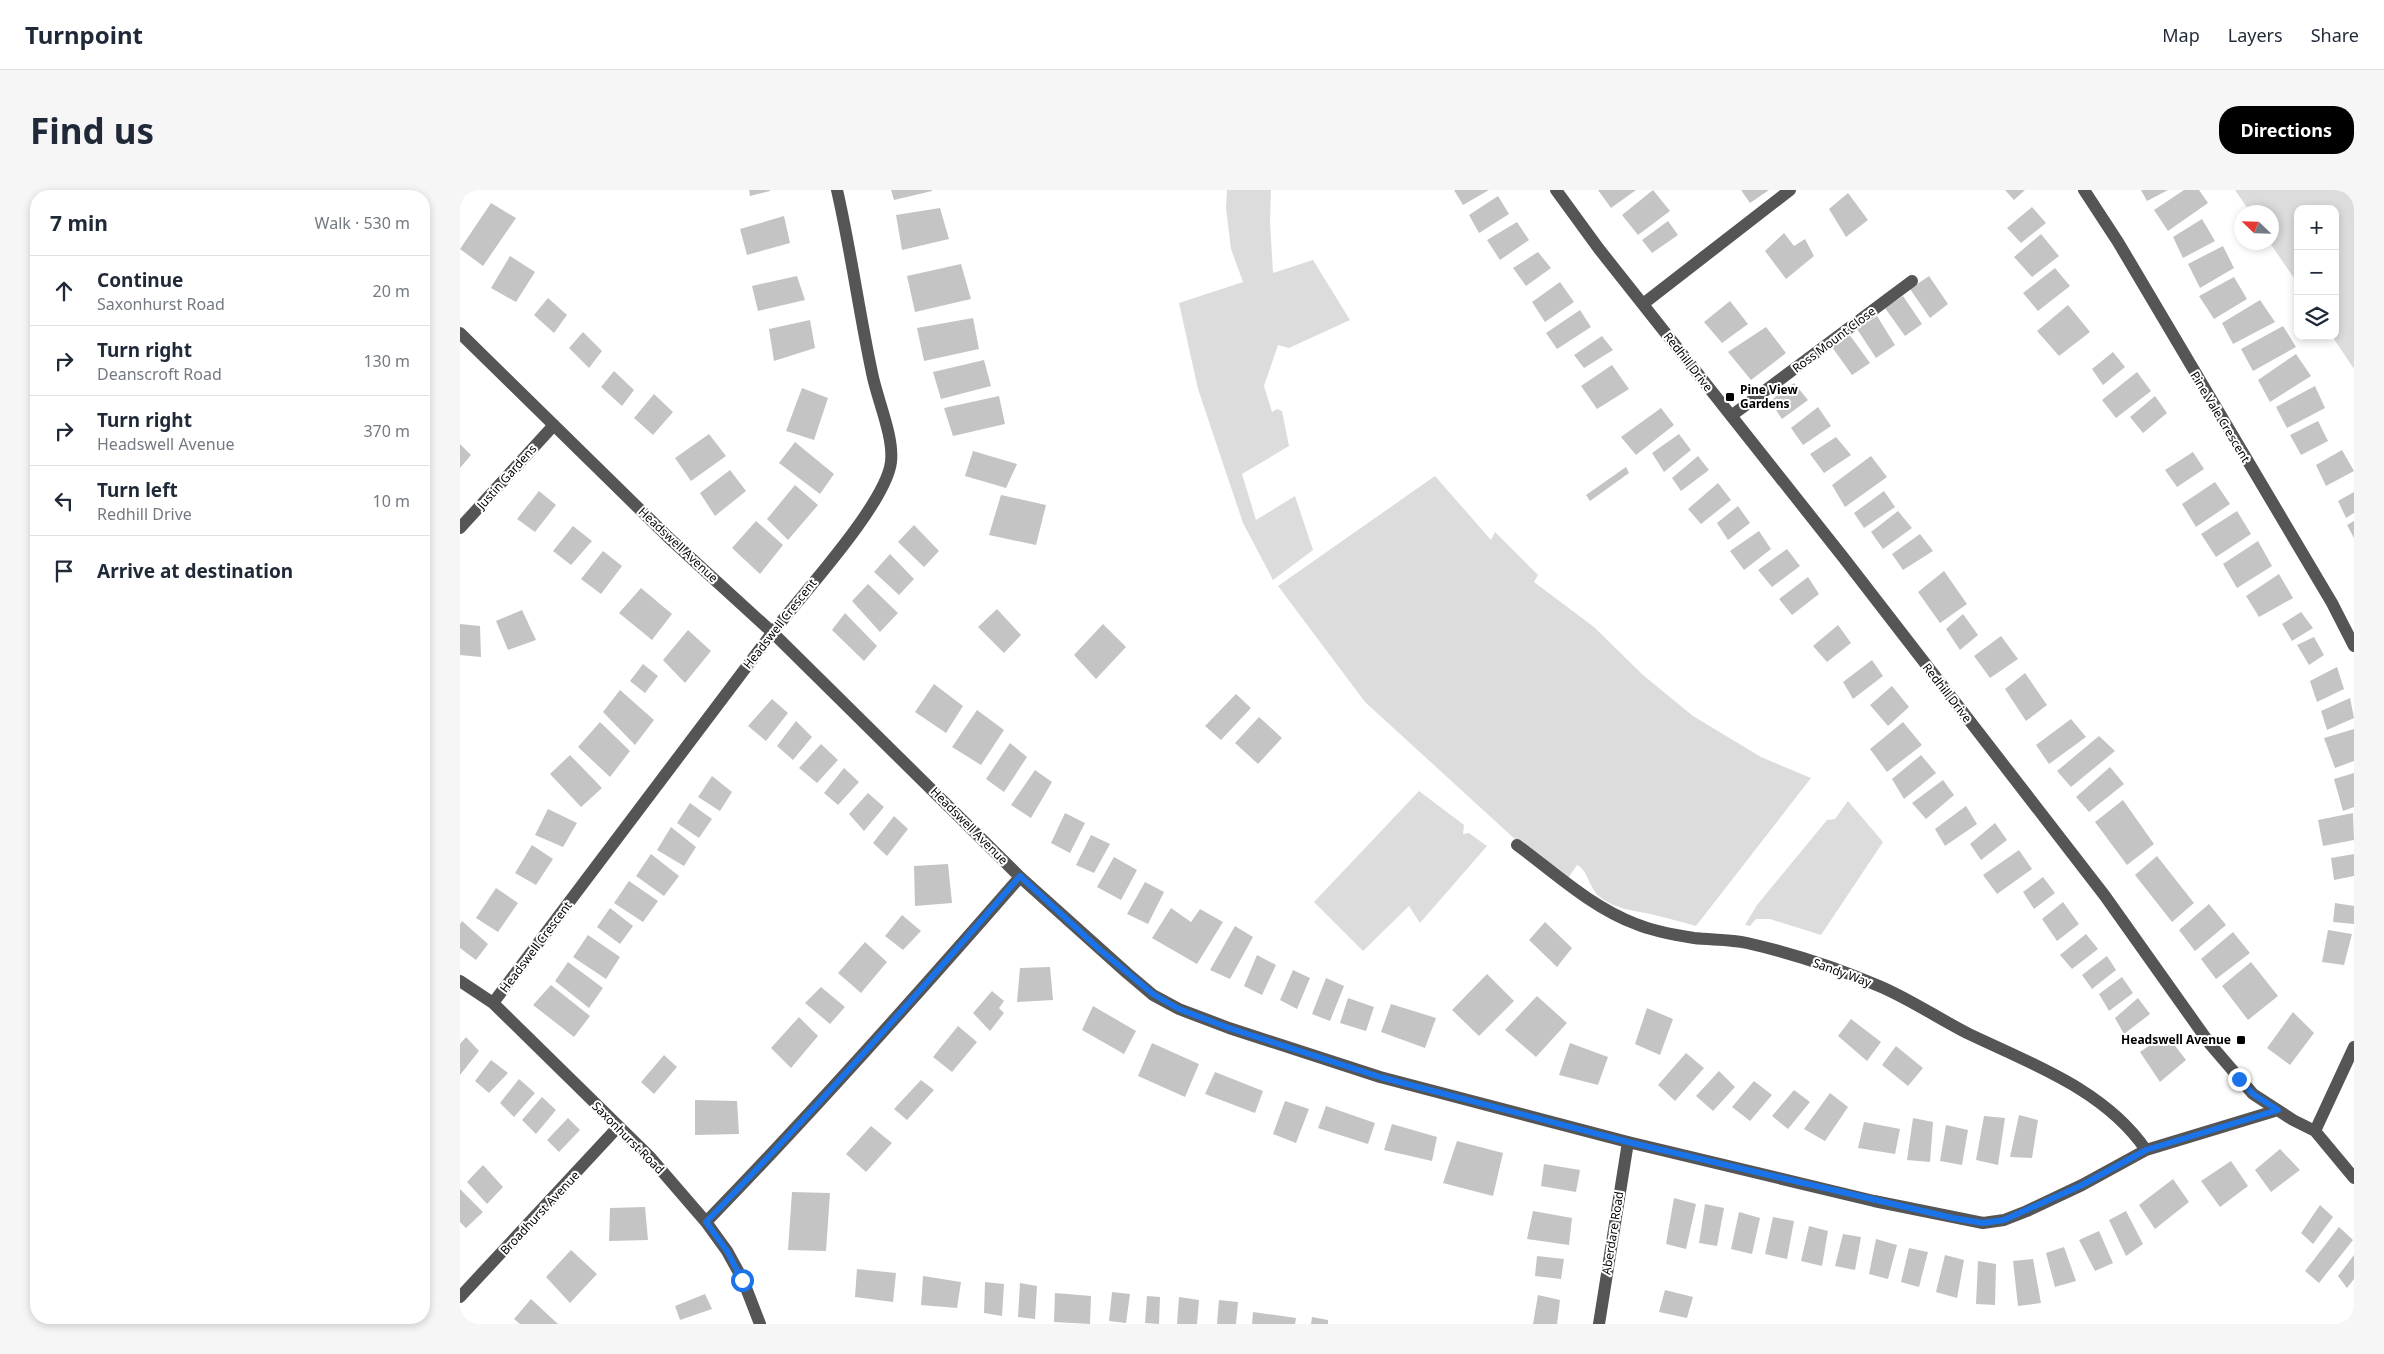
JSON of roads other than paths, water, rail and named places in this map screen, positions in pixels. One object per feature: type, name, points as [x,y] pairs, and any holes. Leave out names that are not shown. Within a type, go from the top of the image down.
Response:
[{"type":"street","name":"Headswell Crescent","points":[[493,1003],[872,503],[888,475],[891,459],[889,440],[867,348],[837,190]]},
{"type":"street","name":"Redhill Drive","points":[[1556,190],[1643,304],[1843,557],[2098,888],[2210,1044],[2253,1094],[2315,1131],[2354,1178]]},
{"type":"street","points":[[1643,304],[1790,190]]},
{"type":"street","name":"Pine Vale Crescent","points":[[2084,190],[2118,242],[2332,604],[2354,646]]},
{"type":"street","name":"Ross Mount Close","points":[[1731,416],[1912,281]]},
{"type":"street","name":"Headswell Avenue","points":[[460,333],[669,538],[773,632],[1020,876],[1127,974],[1153,994],[1179,1009],[1229,1028],[1380,1077],[1628,1142],[1874,1201],[1983,1223],[2004,1220],[2027,1211],[2082,1185],[2146,1150],[2278,1110]]},
{"type":"street","name":"Justin Gardens","points":[[460,528],[554,425]]},
{"type":"street","name":"Sandy Way","points":[[1517,845],[1604,910],[1637,925],[1693,938],[1745,943],[1804,959],[1880,987],[1969,1033],[2041,1067],[2074,1087],[2114,1113],[2134,1132],[2146,1150]]},
{"type":"street","points":[[706,1222],[786,1139],[882,1034],[1020,876]]},
{"type":"street","name":"Saxonhurst Road","points":[[460,981],[493,1003],[618,1128],[649,1156],[706,1222],[727,1251],[742,1280],[760,1324]]},
{"type":"street","points":[[2315,1131],[2354,1047]]},
{"type":"street","name":"Broadhurst Avenue","points":[[460,1297],[618,1128]]},
{"type":"street","name":"Aberdare Road","points":[[1599,1324],[1628,1142]]},
{"type":"place","name":"Pine View Gardens","points":[[1730,397]]},
{"type":"place","name":"Headswell Avenue","points":[[2241,1040]]}]
